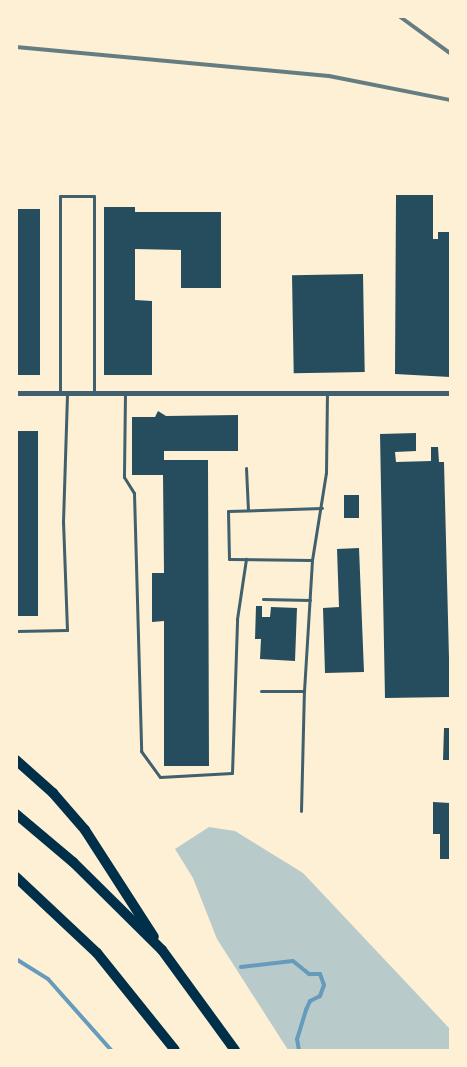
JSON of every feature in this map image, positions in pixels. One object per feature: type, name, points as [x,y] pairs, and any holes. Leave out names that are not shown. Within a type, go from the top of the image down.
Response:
[{"type":"highway","points":[[16,760],[53,793],[85,830],[114,869],[162,950],[236,1050]]},
{"type":"highway","points":[[16,814],[73,862],[162,950]]},
{"type":"highway","points":[[16,877],[97,953],[175,1050]]},
{"type":"highway","points":[[16,882],[29,888]]},
{"type":"street","points":[[16,393],[450,393]]},
{"type":"lane","points":[[60,393],[60,196],[94,196],[94,393]]},
{"type":"lane","points":[[16,631],[67,630],[63,522],[67,393]]},
{"type":"lane","points":[[125,393],[124,477],[134,493],[141,752],[160,777],[232,773],[237,619],[246,559]]},
{"type":"lane","points":[[301,811],[304,691],[312,560],[322,508],[327,393]]},
{"type":"lane","points":[[246,468],[248,510]]},
{"type":"lane","points":[[312,560],[229,559],[228,511],[322,508]]},
{"type":"lane","points":[[263,599],[310,600]]},
{"type":"lane","points":[[261,691],[304,691]]},
{"type":"shaded area","points":[[209,827],[235,831],[303,873],[450,1029],[450,1050],[288,1050],[217,939],[193,878],[175,849]]},
{"type":"building","points":[[396,195],[433,195],[433,239],[438,239],[438,232],[450,232],[450,377],[395,374]]},
{"type":"building","points":[[104,207],[135,207],[135,212],[221,212],[221,288],[181,288],[181,250],[135,249],[135,300],[152,301],[152,375],[104,375]]},
{"type":"building","points":[[16,209],[40,209],[40,375],[16,375]]},
{"type":"building","points":[[363,274],[365,372],[294,373],[292,275]]},
{"type":"building","points":[[158,411],[166,416],[238,415],[238,451],[164,451],[164,460],[208,460],[209,766],[164,766],[164,621],[152,622],[152,573],[164,573],[163,475],[132,475],[132,417],[155,417]]},
{"type":"building","points":[[16,431],[38,431],[38,616],[16,616]]},
{"type":"building","points":[[416,433],[416,451],[395,452],[396,462],[431,461],[431,447],[438,447],[439,462],[444,462],[450,697],[385,698],[380,434]]},
{"type":"building","points":[[344,495],[359,495],[359,518],[344,518]]},
{"type":"building","points":[[359,548],[364,672],[325,673],[323,608],[339,607],[337,549]]},
{"type":"building","points":[[256,606],[262,606],[262,617],[270,617],[271,607],[297,608],[295,661],[260,659],[261,639],[255,639]]},
{"type":"building","points":[[444,728],[450,728],[450,760],[443,760]]},
{"type":"building","points":[[433,802],[450,803],[450,859],[440,859],[440,834],[433,834]]},
{"type":"waterway","points":[[16,959],[48,979],[111,1050]]},
{"type":"waterway","points":[[241,967],[293,961],[309,974],[320,974],[324,985],[320,996],[310,1001],[306,1010],[297,1039],[299,1050]]},
{"type":"railway","points":[[399,16],[450,53]]},
{"type":"railway","points":[[16,47],[329,76],[450,100]]}]
